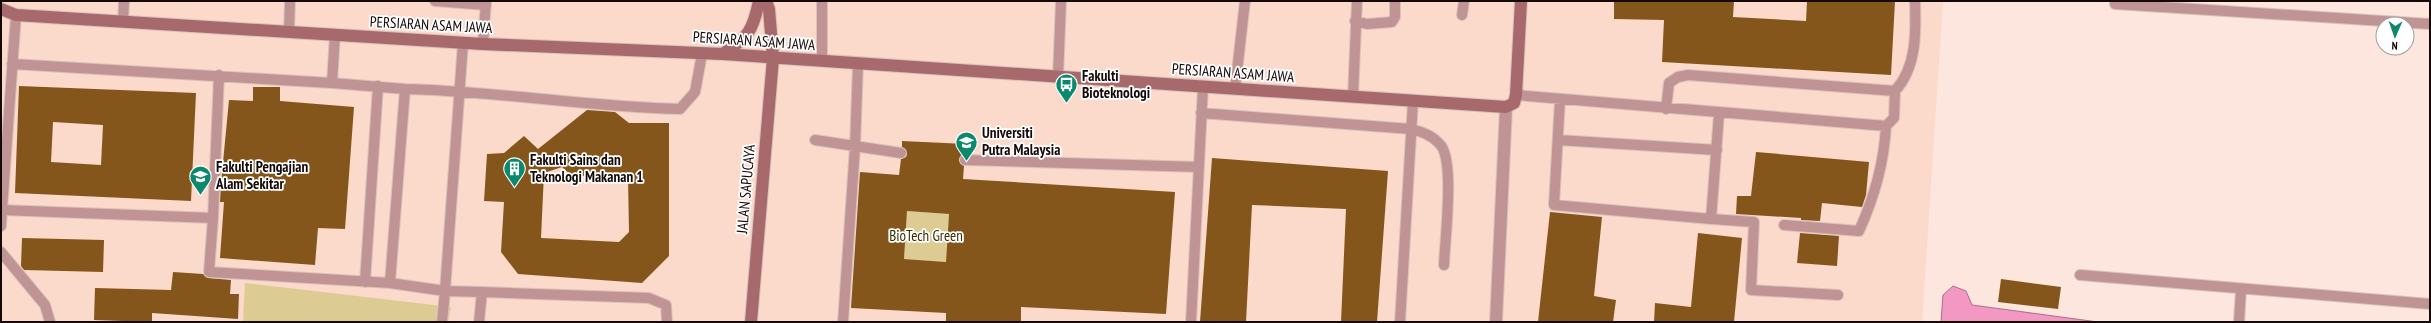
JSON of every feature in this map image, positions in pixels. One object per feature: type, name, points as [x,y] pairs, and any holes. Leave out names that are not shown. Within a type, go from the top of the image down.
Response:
[{"type":"street","points":[[723,54],[744,39],[754,24],[759,1]]},
{"type":"street","name":"JALAN SAPUCAYA","points":[[751,322],[773,58],[769,9],[766,1]]},
{"type":"street","points":[[1496,322],[1506,107],[1514,102],[1516,95],[1522,1]]},
{"type":"street","name":"PERSIARAN ASAM JAWA","points":[[1,9],[16,15],[123,22],[463,43],[723,54],[1506,107]]},
{"type":"lane","points":[[123,22],[124,1]]},
{"type":"lane","points":[[289,32],[290,1]]},
{"type":"lane","points":[[435,1],[486,3],[483,44]]},
{"type":"lane","points":[[822,1],[822,61]]},
{"type":"lane","points":[[1058,77],[1061,1]]},
{"type":"lane","points":[[1235,89],[1245,1]]},
{"type":"lane","points":[[1353,97],[1356,1]]},
{"type":"lane","points":[[1355,21],[1366,24],[1392,22],[1395,17],[1395,1]]},
{"type":"lane","points":[[1462,15],[1464,1]]},
{"type":"lane","points":[[1784,226],[1859,230],[1876,191],[1884,157],[1886,126],[1894,118],[1895,91],[1903,82],[1911,68],[1916,22],[1915,1]]},
{"type":"lane","points":[[2115,4],[2148,4],[2430,24]]},
{"type":"lane","points":[[1,226],[16,15]]},
{"type":"lane","points":[[332,83],[335,35]]},
{"type":"lane","points":[[442,322],[463,43]]},
{"type":"lane","points":[[12,64],[219,75],[405,89],[460,90],[635,108],[680,109],[695,92],[702,54]]},
{"type":"lane","points":[[843,322],[855,147],[858,64]]},
{"type":"lane","points":[[219,75],[213,218],[209,272],[390,283],[445,291],[649,298],[666,305],[667,322]]},
{"type":"lane","points":[[1666,109],[1669,83],[1678,77],[1688,75],[1895,91]]},
{"type":"lane","points":[[365,282],[378,86]]},
{"type":"lane","points":[[1191,322],[1203,87]]},
{"type":"lane","points":[[390,283],[405,89]]},
{"type":"lane","points":[[1516,95],[1719,114],[1886,126]]},
{"type":"lane","points":[[1560,99],[1554,205],[1754,222],[1751,290],[1838,295]]},
{"type":"lane","points":[[1400,322],[1413,101]]},
{"type":"lane","points":[[1201,113],[1411,129],[1428,133],[1442,147],[1448,165],[1444,265]]},
{"type":"lane","points":[[1711,219],[1719,114]]},
{"type":"lane","points":[[815,140],[901,153]]},
{"type":"lane","points":[[1558,140],[1717,150]]},
{"type":"lane","points":[[965,160],[1198,168]]},
{"type":"lane","points":[[2,210],[213,218]]},
{"type":"lane","points":[[1,252],[46,305],[50,322]]},
{"type":"lane","points":[[2080,275],[2241,290],[2430,304]]},
{"type":"lane","points":[[2239,322],[2241,290]]},
{"type":"lane","points":[[479,322],[482,292]]},
{"type":"shaded area","name":"Universiti Putra Malaysia","points":[[1,1],[1943,1],[1922,322],[1,322]]},
{"type":"shaded area","points":[[1953,286],[1966,291],[1972,305],[2098,322],[1941,322],[1943,295]]},
{"type":"green space","name":"BioTech Green","points":[[907,211],[949,214],[946,262],[904,259]]},
{"type":"green space","points":[[245,283],[451,307],[448,322],[243,322]]},
{"type":"building","points":[[1614,1],[1734,1],[1733,17],[1806,21],[1807,1],[1895,1],[1891,75],[1662,62],[1664,20],[1614,19]]},
{"type":"building","points":[[19,86],[196,93],[191,201],[15,193]],"holes":[[[53,122],[103,125],[101,165],[51,162]]]},
{"type":"building","points":[[253,87],[280,87],[280,101],[354,107],[345,229],[318,228],[315,265],[220,258],[224,202],[220,202],[221,183],[229,100],[253,101]]},
{"type":"building","name":"Fakulti Sains dan Teknologi Makanan 1","points":[[587,110],[615,112],[629,123],[669,123],[669,256],[642,283],[518,274],[501,252],[504,202],[484,201],[487,154],[504,153],[524,136],[538,149]],"holes":[[[562,167],[572,176],[628,176],[629,232],[619,242],[541,238],[544,173]]]},
{"type":"building","points":[[902,141],[966,144],[966,154],[962,154],[959,159],[960,163],[964,166],[963,179],[1175,192],[1166,314],[1021,307],[1021,322],[946,322],[946,313],[851,308],[860,172],[899,175],[901,159],[906,157],[907,154],[902,147]],"holes":[[[907,211],[949,214],[946,262],[904,259]]]},
{"type":"building","points":[[1756,152],[1869,162],[1866,195],[1862,207],[1822,203],[1820,221],[1801,220],[1801,218],[1736,214],[1737,196],[1751,196]]},
{"type":"building","points":[[1212,158],[1388,171],[1377,322],[1341,322],[1346,209],[1252,205],[1246,322],[1200,322]]},
{"type":"building","points":[[1550,212],[1602,217],[1594,296],[1616,300],[1613,322],[1538,322]]},
{"type":"building","points":[[1698,233],[1742,238],[1734,322],[1654,322],[1655,303],[1691,307]]},
{"type":"building","points":[[1800,233],[1839,236],[1837,266],[1797,263]]},
{"type":"building","points":[[22,238],[104,240],[103,272],[24,270],[21,266]]},
{"type":"building","points":[[173,272],[203,274],[208,278],[231,280],[230,294],[239,294],[238,319],[152,313],[152,322],[94,320],[95,288],[171,290]]},
{"type":"building","points":[[2001,279],[2061,287],[2058,309],[1998,302]]},
{"type":"place","name":"Fakulti Bioteknologi","points":[[1067,104]]},
{"type":"place","name":"Universiti Putra Malaysia","points":[[967,162]]},
{"type":"place","name":"Fakulti Sains dan Teknologi Makanan 1","points":[[514,188]]},
{"type":"place","name":"Fakulti Pengajian Alam Sekitar","points":[[200,196]]}]
